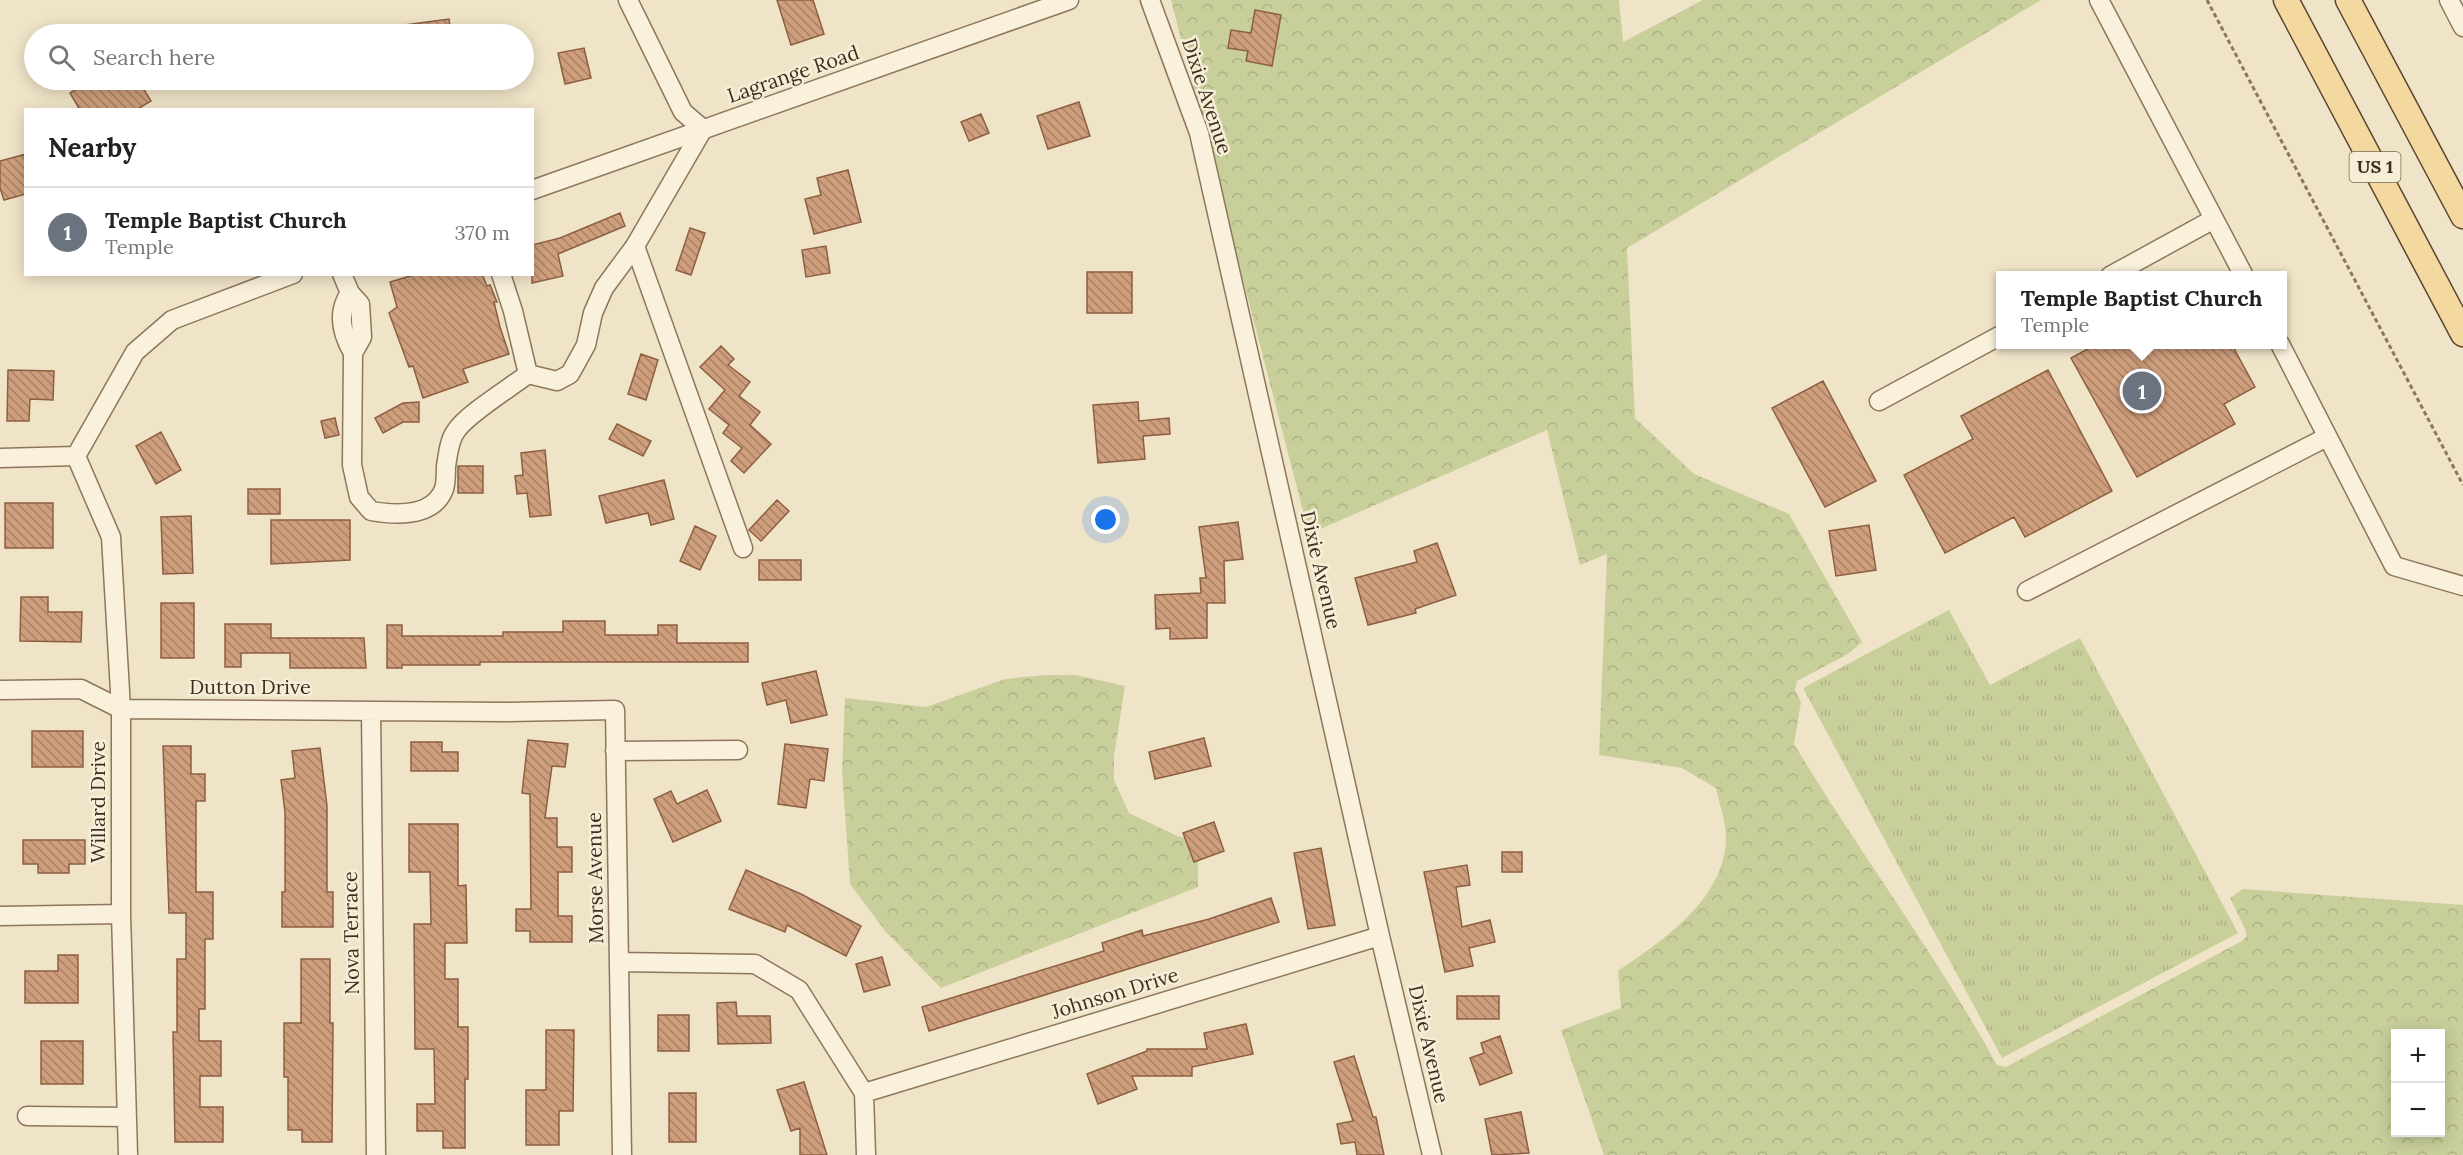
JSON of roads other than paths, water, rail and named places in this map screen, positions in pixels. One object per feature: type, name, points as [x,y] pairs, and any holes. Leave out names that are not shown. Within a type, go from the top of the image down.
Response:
[{"type":"main road","name":"US 1","points":[[2286,0],[2463,334]]},
{"type":"main road","name":"US 1","points":[[2348,0],[2463,216]]},
{"type":"street","points":[[343,276],[350,293],[342,305],[343,335],[353,353],[352,465],[359,497],[371,511],[394,514],[422,510],[435,502],[444,489],[448,451],[455,431],[480,409],[528,374],[557,381],[570,374],[586,345],[593,313],[604,288],[635,246],[703,129],[683,112],[628,0]]},
{"type":"street","name":"Lagrange Road","points":[[534,189],[1069,0]]},
{"type":"street","name":"Dixie Avenue","points":[[1150,0],[1199,133],[1380,936],[1432,1155]]},
{"type":"street","points":[[2099,0],[2241,271]]},
{"type":"street","points":[[2449,0],[2463,27]]},
{"type":"street","points":[[2119,271],[2214,219]]},
{"type":"street","points":[[635,246],[743,548]]},
{"type":"street","points":[[0,458],[76,456],[135,352],[172,320],[288,276]]},
{"type":"street","points":[[502,276],[513,311],[528,374]]},
{"type":"street","points":[[1879,401],[1996,338]]},
{"type":"street","points":[[2282,349],[2394,566],[2463,586]]},
{"type":"street","points":[[2027,591],[2327,437]]},
{"type":"street","name":"Willard Drive","points":[[76,456],[111,537],[121,709],[121,914],[128,1155]]},
{"type":"street","name":"Dutton Drive","points":[[0,690],[81,688],[121,709],[504,712]]},
{"type":"street","name":"Morse Avenue","points":[[504,712],[615,710],[622,1155]]},
{"type":"street","name":"Nova Terrace","points":[[371,711],[376,1155]]},
{"type":"street","points":[[615,751],[738,750]]},
{"type":"street","points":[[0,916],[121,914]]},
{"type":"street","name":"Johnson Drive","points":[[864,1093],[1380,936]]},
{"type":"street","points":[[620,962],[755,964],[799,990],[864,1093],[866,1155]]},
{"type":"street","points":[[27,1116],[127,1117]]},
{"type":"place","name":"Temple Baptist Church","points":[[2142,391]]}]
